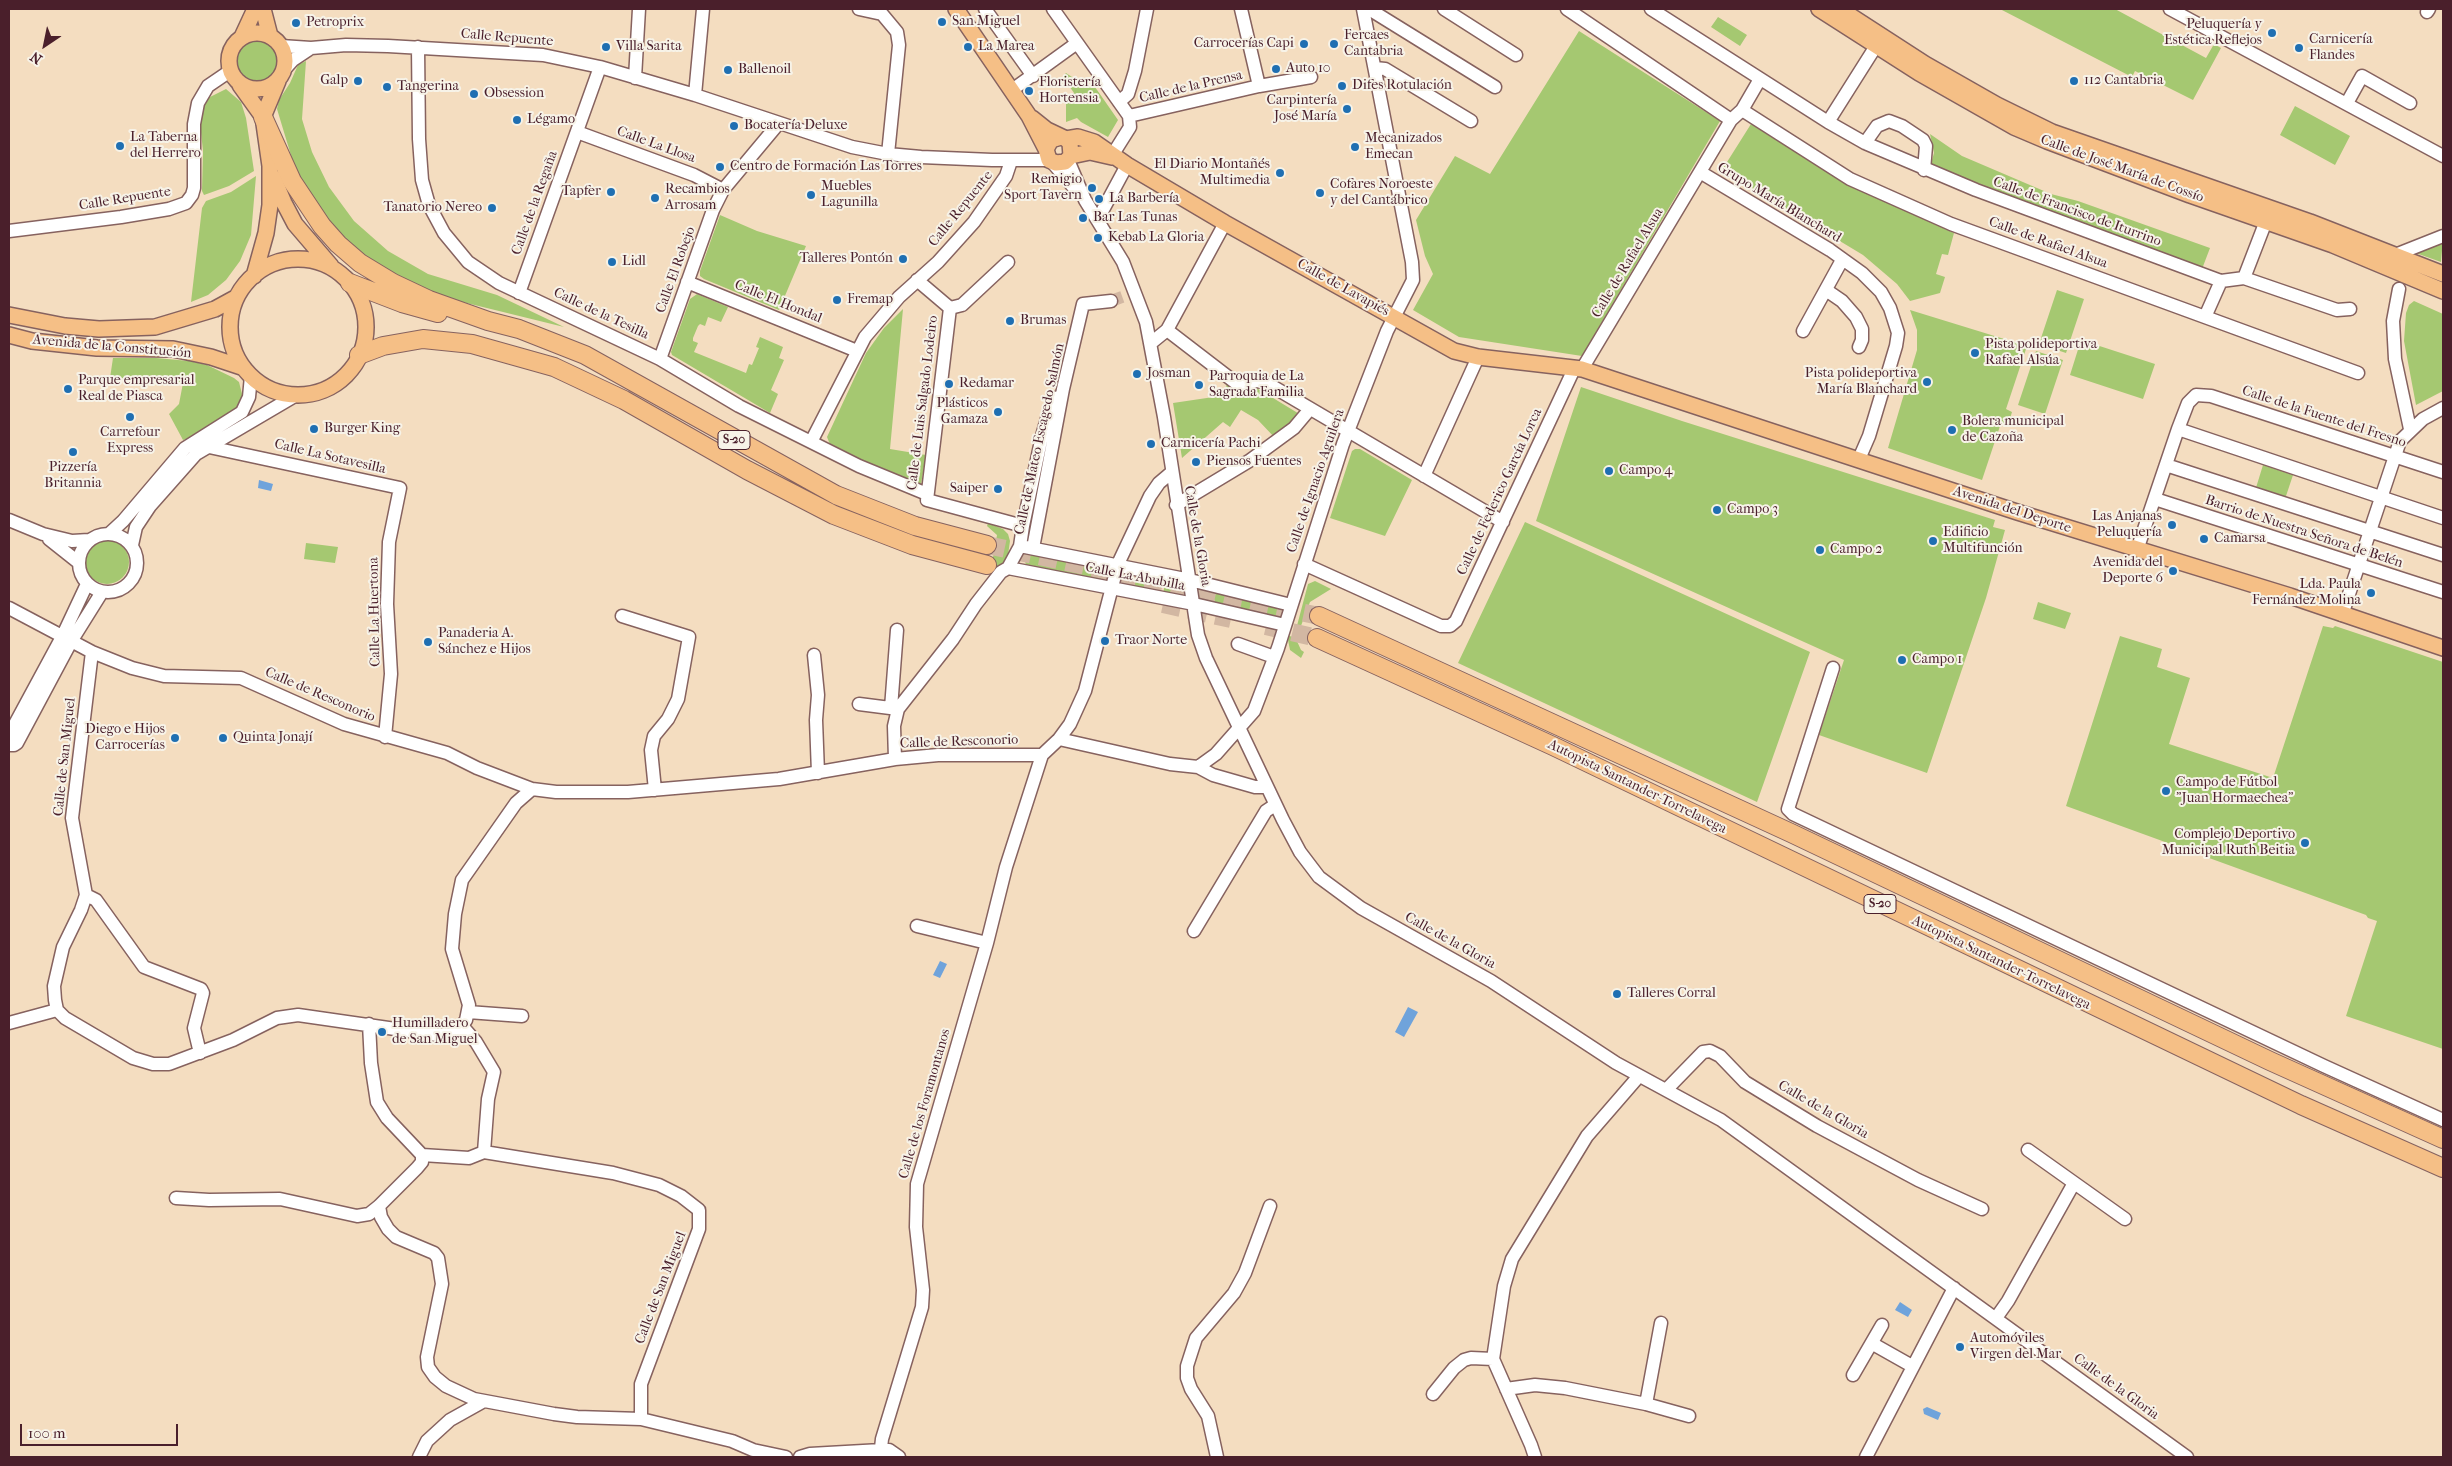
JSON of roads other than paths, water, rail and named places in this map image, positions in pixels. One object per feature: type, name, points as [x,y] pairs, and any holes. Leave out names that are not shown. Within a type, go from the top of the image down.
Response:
[{"type":"highway","points":[[264,116],[292,181],[307,207],[338,244],[360,263],[413,293],[488,321]]},
{"type":"highway","name":"S-20","points":[[350,283],[432,312],[488,321],[561,344],[608,367],[742,444],[836,495],[915,526],[987,545]]},
{"type":"highway","name":"S-20","points":[[359,355],[383,346],[423,339],[472,344],[554,367],[624,400],[747,470],[834,515],[912,545],[987,565]]},
{"type":"highway","name":"Autopista Santander-Torrelavega","points":[[1319,616],[1791,833],[2262,1056],[2443,1139]]},
{"type":"highway","name":"Autopista Santander-Torrelavega","points":[[1317,638],[1571,755],[2284,1097],[2443,1168]]},
{"type":"main road","points":[[255,9],[242,37],[232,48],[229,56],[230,71],[264,116]]},
{"type":"main road","points":[[254,276],[266,233],[270,206],[270,166],[264,116],[281,76],[285,58],[263,9]]},
{"type":"main road","points":[[956,9],[1029,116],[1048,155],[1061,164],[1070,158],[1072,146],[1029,116]]},
{"type":"main road","name":"Calle de José María de Cossío","points":[[1819,9],[1876,46],[2014,127],[2047,142],[2333,245],[2443,291]]},
{"type":"main road","name":"Calle de José María de Cossío","points":[[1840,9],[1925,64],[1997,105],[2052,132],[2310,222],[2395,256],[2442,271]]},
{"type":"main road","points":[[242,37],[256,33],[276,41]]},
{"type":"main road","points":[[240,84],[257,90],[272,86],[281,76]]},
{"type":"main road","name":"Calle de Lavapiés","points":[[1063,138],[1078,136],[1094,142],[1225,224],[1394,316],[1454,351],[1478,357],[1578,369]]},
{"type":"main road","points":[[1048,155],[1051,140],[1063,138]]},
{"type":"main road","name":"Calle de Lavapiés","points":[[1070,158],[1090,152],[1120,160]]},
{"type":"main road","points":[[270,166],[276,186],[296,224],[331,267],[350,283],[362,306],[365,318],[365,331],[359,355],[351,368],[334,383],[313,392],[298,394],[268,388],[247,372],[236,355],[230,326],[237,297],[254,276],[268,267],[285,260],[309,260],[331,267]]},
{"type":"main road","name":"Avenida de la Constitución","points":[[9,315],[65,326],[99,329],[155,328],[215,309],[237,297]]},
{"type":"main road","name":"Avenida de la Constitución","points":[[9,335],[32,341],[96,348],[173,349],[211,357],[247,372]]},
{"type":"main road","name":"Avenida del Deporte","points":[[1578,369],[2137,550],[2290,596],[2443,648]]},
{"type":"street","points":[[635,78],[639,9]]},
{"type":"street","points":[[695,95],[703,9]]},
{"type":"street","points":[[859,9],[882,14],[897,32],[899,45],[888,154]]},
{"type":"street","points":[[985,9],[1033,76]]},
{"type":"street","points":[[1052,9],[1129,116],[1130,127],[1098,219]]},
{"type":"street","points":[[1119,102],[1128,94],[1135,71],[1147,9]]},
{"type":"street","name":"Calle de la Prensa","points":[[1242,9],[1259,86]]},
{"type":"street","name":"Calle de Ignacio Aguilera","points":[[1239,726],[1246,722],[1254,711],[1285,625],[1348,432],[1394,316],[1413,280],[1412,262],[1363,9]]},
{"type":"street","points":[[1370,9],[1495,87]]},
{"type":"street","points":[[1444,9],[1516,55]]},
{"type":"street","points":[[1567,9],[1730,120]]},
{"type":"street","name":"Calle de Francisco de Iturrino","points":[[1651,9],[1828,122],[1865,143],[1924,170],[2221,281],[2244,278],[2337,310],[2350,309]]},
{"type":"street","points":[[2170,9],[2443,156]]},
{"type":"street","name":"Calle Repuente","points":[[276,41],[311,48],[346,45],[418,47],[531,54],[600,67],[695,95],[842,144],[888,154],[1011,160],[1033,160],[1048,155]]},
{"type":"street","points":[[1012,90],[1077,43]]},
{"type":"street","points":[[1828,122],[1876,46]]},
{"type":"street","name":"Calle de la Tesilla","points":[[418,47],[422,180],[429,205],[444,233],[468,262],[480,272],[519,294],[660,359],[739,406],[859,466],[927,497],[1023,526]]},
{"type":"street","points":[[281,76],[293,60],[311,48]]},
{"type":"street","name":"Calle de la Regaña","points":[[519,294],[600,67]]},
{"type":"street","points":[[1375,68],[1385,69],[1471,121]]},
{"type":"street","name":"Calle Repuente","points":[[9,230],[140,214],[186,203],[192,195],[194,188],[194,124],[198,103],[208,86],[230,71]]},
{"type":"street","points":[[2347,103],[2362,76],[2410,103]]},
{"type":"street","name":"Calle de la Prensa","points":[[1129,116],[1259,86],[1312,77]]},
{"type":"street","name":"Calle de Rafael Alsua","points":[[1578,369],[1730,120],[1742,110],[1760,79]]},
{"type":"street","name":"Calle de Rafael Alsua","points":[[1742,110],[1850,179],[1928,214],[2358,373]]},
{"type":"street","points":[[1865,143],[1877,126],[1889,121],[1902,126],[1923,140],[1926,146],[1924,170]]},
{"type":"street","name":"Calle El Robejo","points":[[660,359],[713,210],[723,190],[779,123]]},
{"type":"street","name":"Calle La Llosa","points":[[577,132],[694,175],[723,190]]},
{"type":"street","name":"Calle de la Gloria","points":[[1048,155],[1085,200],[1123,262],[1130,294],[1151,344],[1198,635],[1206,658],[1275,805],[1300,852],[1318,877],[1361,908],[1506,990],[1587,1045],[1639,1076],[1698,1106],[1742,1134],[2188,1457]]},
{"type":"street","name":"Calle de la Gloria","points":[[1070,158],[1085,200]]},
{"type":"street","name":"Calle Repuente","points":[[811,442],[857,351],[875,324],[905,291],[938,262],[974,222],[1006,176],[1011,160]]},
{"type":"street","name":"Grupo María Blanchard","points":[[1700,172],[1862,273],[1881,292],[1896,320],[1898,333],[1891,367],[1869,436],[1859,459]]},
{"type":"street","points":[[2244,278],[2266,221]]},
{"type":"street","points":[[1151,344],[1167,330],[1225,224]]},
{"type":"street","points":[[2395,256],[2443,236]]},
{"type":"street","name":"Grupo María Blanchard","points":[[1803,331],[1842,260]]},
{"type":"street","name":"Calle de Luis Salgado Lodeiro","points":[[950,308],[962,305],[1008,262]]},
{"type":"street","name":"Calle de Luis Salgado Lodeiro","points":[[917,280],[950,308]]},
{"type":"street","points":[[2205,317],[2221,281]]},
{"type":"street","name":"Calle El Hondal","points":[[687,282],[857,351]]},
{"type":"street","points":[[2399,289],[2393,321],[2395,354],[2410,429]]},
{"type":"street","points":[[1826,290],[1842,301],[1856,317],[1862,329],[1862,340],[1859,347]]},
{"type":"street","name":"Calle de Mateo Escagedo Salmón","points":[[1033,548],[1064,389],[1083,304],[1112,301]]},
{"type":"street","name":"Calle de Luis Salgado Lodeiro","points":[[927,497],[950,308]]},
{"type":"street","points":[[1167,330],[1181,339],[1228,378],[1243,385],[1256,381],[1265,382],[1503,522]]},
{"type":"street","points":[[1424,476],[1478,357]]},
{"type":"street","name":"Calle de Federico García Lorca","points":[[1304,564],[1441,626],[1450,626],[1456,620],[1578,369]]},
{"type":"street","points":[[110,533],[123,521],[185,448],[242,412],[249,397],[247,372]]},
{"type":"street","points":[[1020,546],[1049,412],[1064,389]]},
{"type":"street","points":[[132,545],[118,535],[110,533],[99,535],[90,540],[81,550],[78,562],[79,570],[87,584],[102,592],[114,592],[125,588],[133,579],[137,562],[132,545],[136,527],[150,506],[196,454],[298,394]]},
{"type":"street","name":"Calle de la Fuente del Fresno","points":[[2178,429],[2188,403],[2196,396],[2211,396],[2443,472]]},
{"type":"street","points":[[2342,615],[2393,456],[2400,441],[2410,429],[2443,408]]},
{"type":"street","points":[[1176,505],[1249,461],[1294,428],[1310,409]]},
{"type":"street","points":[[2137,550],[2178,429],[2443,518]]},
{"type":"street","name":"Calle La Sotavesilla","points":[[232,434],[236,444],[254,456]]},
{"type":"street","name":"Calle La Sotavesilla","points":[[209,447],[400,488]]},
{"type":"street","name":"Barrio de Nuestra Señora de Belén","points":[[2166,465],[2443,555]]},
{"type":"street","name":"Calle de los Foramontanos","points":[[880,1454],[882,1439],[922,1307],[923,1290],[916,1227],[917,1184],[987,943],[1006,868],[1042,755],[1059,739],[1073,717],[1085,691],[1118,564],[1150,496],[1159,483],[1172,472]]},
{"type":"street","name":"Calle La Huertona","points":[[385,737],[391,674],[387,604],[389,542],[400,488]]},
{"type":"street","name":"Barrio de Nuestra Señora de Belén","points":[[2155,499],[2443,592]]},
{"type":"street","points":[[9,520],[43,534],[72,541],[90,540]]},
{"type":"street","points":[[43,534],[78,562]]},
{"type":"street","name":"Calle de Mateo Escagedo Salmón","points":[[895,708],[953,639],[976,604],[1001,572],[1008,568],[1020,546]]},
{"type":"street","name":"Calle La Abubilla","points":[[1020,546],[1118,564],[1291,604]]},
{"type":"street","name":"Calle La Abubilla","points":[[1008,568],[1194,604],[1285,625]]},
{"type":"street","points":[[9,743],[14,745],[17,743],[68,638],[87,584]]},
{"type":"street","points":[[9,735],[68,638],[102,592]]},
{"type":"street","name":"Calle de Resconorio","points":[[9,608],[92,652],[151,674],[241,678],[344,724],[447,753],[477,768],[532,789],[556,792],[628,792],[818,774],[895,759],[938,755],[1042,755]]},
{"type":"street","points":[[622,616],[689,637],[676,704],[654,736],[651,750],[651,773],[655,790]]},
{"type":"street","name":"Calle de Mateo Escagedo Salmón","points":[[895,759],[894,726],[897,630]]},
{"type":"street","points":[[1238,644],[1274,657]]},
{"type":"street","name":"Calle de San Miguel","points":[[57,1010],[54,986],[57,969],[64,947],[82,910],[86,894],[72,818],[92,652]]},
{"type":"street","points":[[814,655],[818,695],[816,720],[818,774]]},
{"type":"street","points":[[1834,668],[1788,809],[1793,814],[2315,1062],[2443,1120]]},
{"type":"street","points":[[859,704],[895,708]]},
{"type":"street","points":[[1198,767],[1216,754],[1239,726]]},
{"type":"street","points":[[1059,739],[1162,763],[1198,767],[1222,778],[1255,787],[1267,787]]},
{"type":"street","points":[[9,1023],[57,1010],[73,1022],[133,1058],[153,1064],[169,1064],[233,1040],[276,1018],[298,1015],[437,1034],[451,1034],[463,1027],[468,1012],[465,992],[457,971],[452,949],[455,914],[462,880],[516,803],[532,789]]},
{"type":"street","points":[[1194,932],[1266,811],[1275,805]]},
{"type":"street","points":[[86,894],[96,900],[144,966],[201,989],[203,993],[194,1028],[200,1053]]},
{"type":"street","points":[[917,926],[987,943]]},
{"type":"street","points":[[468,1012],[522,1016]]},
{"type":"street","points":[[176,1198],[209,1200],[280,1199],[357,1216],[369,1214],[380,1206],[422,1162],[422,1155],[387,1118],[377,1102],[371,1063],[369,1024]]},
{"type":"street","points":[[463,1027],[476,1042],[494,1072],[488,1099],[484,1152]]},
{"type":"street","name":"Calle de la Gloria","points":[[1666,1090],[1703,1052],[1710,1051],[1720,1056],[1745,1082],[1817,1126],[1918,1180],[1982,1209]]},
{"type":"street","points":[[1535,1457],[1493,1359],[1504,1286],[1512,1259],[1586,1136],[1639,1076]]},
{"type":"street","points":[[2028,1150],[2124,1219]]},
{"type":"street","name":"Calle de San Miguel","points":[[422,1155],[469,1158],[484,1152],[584,1168],[639,1179],[659,1186],[681,1196],[699,1210],[699,1229],[641,1384],[641,1420]]},
{"type":"street","points":[[1996,1318],[2074,1183]]},
{"type":"street","points":[[380,1206],[381,1217],[396,1238],[434,1253],[438,1258],[442,1284],[427,1356],[428,1367],[435,1377],[446,1386],[484,1401],[577,1417],[641,1420],[724,1439],[760,1452],[786,1457]]},
{"type":"street","points":[[1216,1457],[1208,1416],[1191,1389],[1187,1378],[1187,1366],[1196,1338],[1234,1293],[1245,1273],[1270,1206]]},
{"type":"street","points":[[1866,1457],[1954,1288]]},
{"type":"street","points":[[1646,1404],[1661,1323]]},
{"type":"street","points":[[1853,1375],[1873,1344],[1882,1325]]},
{"type":"street","points":[[1873,1344],[1912,1366]]},
{"type":"street","points":[[1433,1394],[1454,1368],[1464,1360],[1471,1358],[1493,1359]]},
{"type":"street","points":[[1506,1389],[1535,1386],[1565,1388],[1646,1404],[1688,1416]]},
{"type":"street","points":[[419,1457],[427,1440],[450,1420],[484,1401]]},
{"type":"street","points":[[800,1457],[810,1454],[880,1454],[889,1450],[899,1457]]},
{"type":"water","points":[[259,480],[273,484],[271,491],[258,488]]},
{"type":"water","points":[[940,961],[947,964],[940,978],[933,975]]},
{"type":"water","points":[[1408,1007],[1418,1012],[1404,1037],[1395,1032]]},
{"type":"water","points":[[1900,1302],[1912,1310],[1908,1317],[1895,1310]]},
{"type":"water","points":[[1927,1407],[1941,1413],[1938,1420],[1924,1414],[1923,1409]]},
{"type":"tunnel","points":[[1111,301],[1125,296]]},
{"type":"tunnel","points":[[987,545],[1319,616]]},
{"type":"tunnel","points":[[1163,604],[1231,619]]},
{"type":"tunnel","points":[[1266,626],[1317,638]]},
{"type":"place","name":"San Miguel","points":[[942,22]]},
{"type":"place","name":"Petroprix","points":[[296,23]]},
{"type":"place","name":"Peluquería y Estética Reflejos","points":[[2272,33]]},
{"type":"place","name":"Carrocerías Capi","points":[[1304,44]]},
{"type":"place","name":"Fercaes Cantabria","points":[[1334,44]]},
{"type":"place","name":"Villa Sarita","points":[[606,47]]},
{"type":"place","name":"La Marea","points":[[968,47]]},
{"type":"place","name":"Carnicería Flandes","points":[[2299,48]]},
{"type":"place","name":"Auto 10","points":[[1276,69]]},
{"type":"place","name":"Ballenoil","points":[[728,70]]},
{"type":"place","name":"Galp","points":[[358,81]]},
{"type":"place","name":"112 Cantabria","points":[[2074,81]]},
{"type":"place","name":"Difes Rotulación","points":[[1342,86]]},
{"type":"place","name":"Tangerina","points":[[387,87]]},
{"type":"place","name":"Floristería Hortensia","points":[[1029,91]]},
{"type":"place","name":"Obsession","points":[[474,94]]},
{"type":"place","name":"Carpintería José María","points":[[1347,109]]},
{"type":"place","name":"Légamo","points":[[517,120]]},
{"type":"place","name":"Bocatería Deluxe","points":[[734,126]]},
{"type":"place","name":"La Taberna del Herrero","points":[[120,146]]},
{"type":"place","name":"Mecanizados Emecan","points":[[1355,147]]},
{"type":"place","name":"Centro de Formación Las Torres","points":[[720,167]]},
{"type":"place","name":"El Diario Montañés Multimedia","points":[[1280,173]]},
{"type":"place","name":"Remigio Sport Tavern","points":[[1092,188]]},
{"type":"place","name":"Tapfer","points":[[611,192]]},
{"type":"place","name":"Cofares Noroeste y del Cantábrico","points":[[1320,193]]},
{"type":"place","name":"Muebles Lagunilla","points":[[811,195]]},
{"type":"place","name":"Recambios Arrosam","points":[[655,198]]},
{"type":"place","name":"La Barbería","points":[[1099,199]]},
{"type":"place","name":"Tanatorio Nereo","points":[[492,208]]},
{"type":"place","name":"Bar Las Tunas","points":[[1083,218]]},
{"type":"place","name":"Kebab La Gloria","points":[[1098,238]]},
{"type":"place","name":"Talleres Pontón","points":[[903,259]]},
{"type":"place","name":"Lidl","points":[[612,262]]},
{"type":"place","name":"Fremap","points":[[837,300]]},
{"type":"place","name":"Brumas","points":[[1010,321]]},
{"type":"place","name":"Pista polideportiva Rafael Alsúa","points":[[1975,353]]},
{"type":"place","name":"Josman","points":[[1137,374]]},
{"type":"place","name":"Pista polideportiva María Blanchard","points":[[1927,382]]},
{"type":"place","name":"Redamar","points":[[949,384]]},
{"type":"place","name":"Parroquia de La Sagrada Familia","points":[[1199,385]]},
{"type":"place","name":"Parque empresarial Real de Piasca","points":[[68,389]]},
{"type":"place","name":"Plásticos Gamaza","points":[[998,412]]},
{"type":"place","name":"Carrefour Express","points":[[130,417]]},
{"type":"place","name":"Burger King","points":[[314,429]]},
{"type":"place","name":"Bolera municipal de Cazoña","points":[[1952,430]]},
{"type":"place","name":"Carnicería Pachi","points":[[1151,444]]},
{"type":"place","name":"Pizzería Britannia","points":[[73,452]]},
{"type":"place","name":"Piensos Fuentes","points":[[1196,462]]},
{"type":"place","name":"Campo 4","points":[[1609,471]]},
{"type":"place","name":"Saiper","points":[[998,489]]},
{"type":"place","name":"Campo 3","points":[[1717,510]]},
{"type":"place","name":"Las Anjanas Peluquería","points":[[2172,525]]},
{"type":"place","name":"Camarsa","points":[[2204,539]]},
{"type":"place","name":"Edificio Multifunción","points":[[1933,541]]},
{"type":"place","name":"Campo 2","points":[[1820,550]]},
{"type":"place","name":"Avenida del Deporte 6","points":[[2173,571]]},
{"type":"place","name":"Lda. Paula Fernández Molina","points":[[2371,593]]},
{"type":"place","name":"Traor Norte","points":[[1105,641]]},
{"type":"place","name":"Panaderia A. Sánchez e Hijos","points":[[428,642]]},
{"type":"place","name":"Campo 1","points":[[1902,660]]},
{"type":"place","name":"Diego e Hijos Carrocerías","points":[[175,738]]},
{"type":"place","name":"Quinta Jonají","points":[[223,738]]},
{"type":"place","name":"Campo de Fútbol \"Juan Hormaechea\"","points":[[2166,791]]},
{"type":"place","name":"Complejo Deportivo Municipal Ruth Beitia","points":[[2305,843]]},
{"type":"place","name":"Talleres Corral","points":[[1617,994]]},
{"type":"place","name":"Humilladero de San Miguel","points":[[382,1032]]},
{"type":"place","name":"Automóviles Virgen del Mar","points":[[1960,1347]]}]
